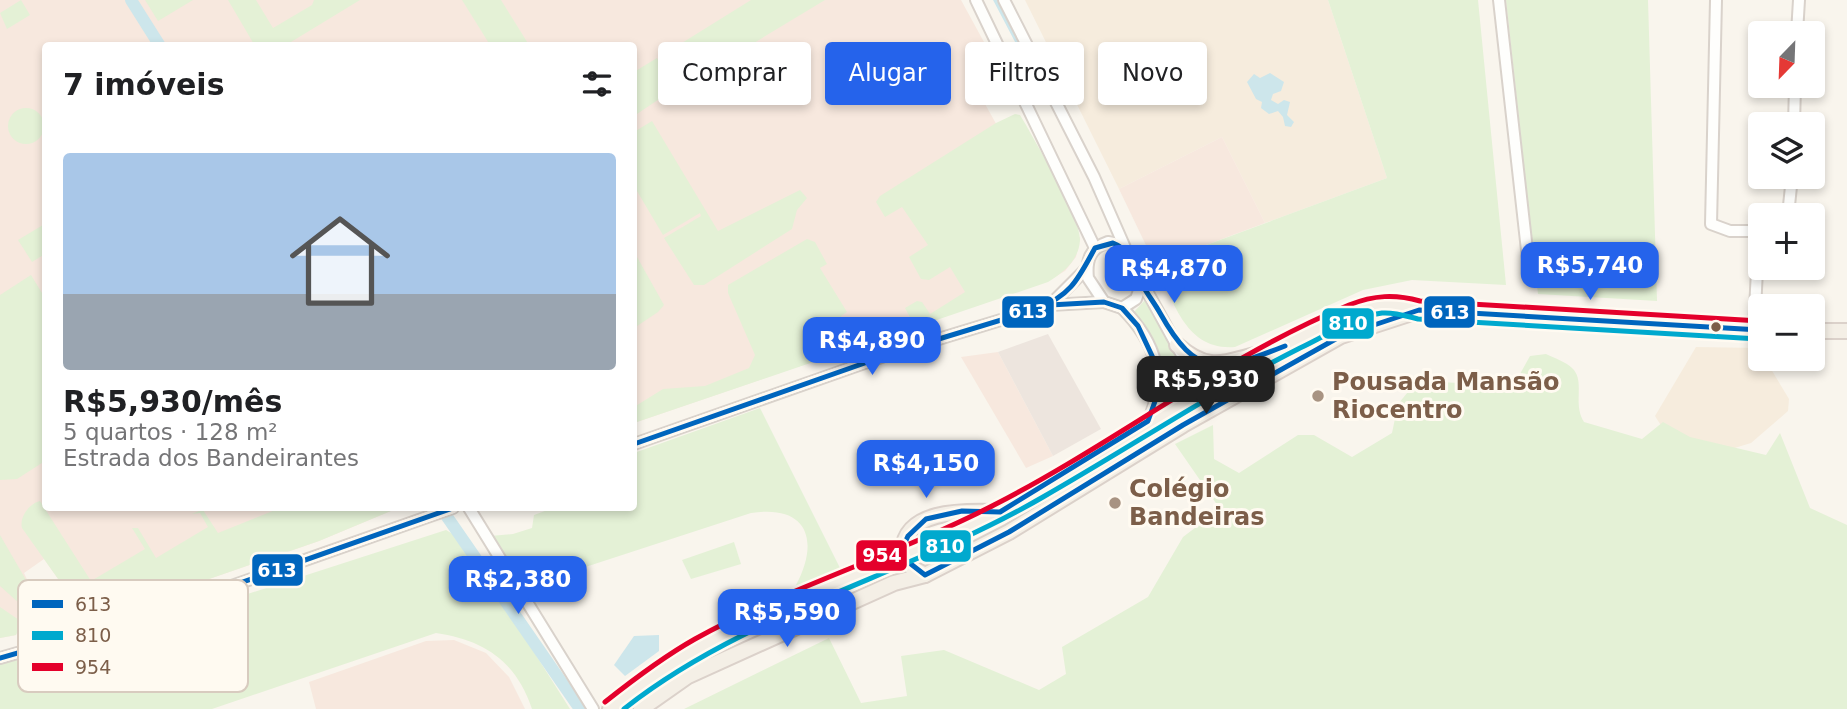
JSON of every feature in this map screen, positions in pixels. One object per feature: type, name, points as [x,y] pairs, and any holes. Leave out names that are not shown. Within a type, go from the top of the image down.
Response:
[{"type":"main road","points":[[610,709],[631,690],[675,660],[753,621],[1000,512],[1197,393],[1280,348],[1352,314],[1393,304],[1419,310],[1748,329]]},
{"type":"main road","points":[[641,709],[688,676],[894,583],[925,575],[1009,532],[1183,425],[1341,335],[1419,310]]},
{"type":"main road","points":[[1825,331],[1847,331]]},
{"type":"main road","points":[[1177,345],[1189,356],[1210,365],[1280,348]]},
{"type":"main road","points":[[903,556],[908,536],[926,519],[962,511],[1000,512]]},
{"type":"main road","points":[[903,556],[912,568],[925,575]]},
{"type":"street","points":[[976,0],[1095,248],[1087,268],[1050,305]]},
{"type":"street","points":[[1004,0],[1094,177],[1126,250],[1137,264],[1142,282],[1191,369],[1197,393],[1183,425]]},
{"type":"street","points":[[1499,0],[1530,277]]},
{"type":"street","points":[[1716,0],[1711,224],[1720,230],[1748,231]]},
{"type":"street","points":[[1798,21],[1799,0]]},
{"type":"street","points":[[1095,248],[1112,243],[1126,250]]},
{"type":"street","points":[[1087,268],[1090,284],[1104,302]]},
{"type":"street","points":[[1122,308],[1136,299],[1142,282]]},
{"type":"street","points":[[637,443],[896,352],[1050,305],[1104,302],[1122,308],[1138,326],[1154,360],[1159,390],[1148,421]]},
{"type":"street","points":[[248,580],[445,511]]},
{"type":"street","points":[[471,511],[593,709]]},
{"type":"street","points":[[0,658],[18,653]]},
{"type":"shaded area","points":[[0,0],[961,0],[984,42],[965,42],[965,105],[986,105],[999,129],[1080,238],[1076,257],[1065,271],[1048,281],[637,422],[637,42],[42,42],[42,511],[391,511],[319,541],[206,580],[59,580],[44,559],[24,573],[27,580],[18,580],[16,635],[0,638]]},
{"type":"shaded area","points":[[1025,0],[1328,0],[1387,178],[1265,223],[1222,137],[1119,189],[1077,105],[1084,105],[1084,42],[1046,42]]},
{"type":"shaded area","points":[[1222,137],[1265,223],[1155,264],[1119,189]]},
{"type":"shaded area","points":[[1048,334],[1101,429],[1053,456],[998,352]]},
{"type":"shaded area","points":[[1696,347],[1748,348],[1748,371],[1772,371],[1789,399],[1788,411],[1751,443],[1728,450],[1669,438],[1655,416]]},
{"type":"shaded area","points":[[998,352],[1053,456],[1026,468],[961,357]]},
{"type":"shaded area","points":[[454,640],[486,653],[509,677],[525,709],[316,709],[309,682],[426,641]]},
{"type":"green space","points":[[21,0],[30,15],[7,29],[0,13]]},
{"type":"green space","points":[[145,0],[193,0],[158,21]]},
{"type":"green space","points":[[228,0],[256,0],[273,28],[312,5],[314,0],[360,0],[291,42],[253,42]]},
{"type":"green space","points":[[462,0],[501,0],[527,42],[488,42]]},
{"type":"green space","points":[[751,0],[825,0],[756,42],[683,42]]},
{"type":"green space","points":[[1328,0],[1478,0],[1506,285],[1412,280],[1363,290],[1235,347],[1218,346],[1204,341],[1183,321],[1155,264],[1387,178]]},
{"type":"green space","points":[[1506,0],[1648,0],[1657,301],[1538,294]]},
{"type":"green space","points":[[657,58],[658,100],[637,114],[637,70]]},
{"type":"green space","points":[[26,108],[39,113],[42,118],[42,134],[39,139],[26,144],[13,139],[8,126],[13,113]]},
{"type":"green space","points":[[1015,114],[1020,115],[1074,216],[1080,240],[1079,247],[1070,265],[1060,274],[1048,282],[637,422],[637,405],[663,389],[705,386],[749,368],[755,355],[728,293],[728,285],[807,239],[815,242],[827,264],[820,268],[847,312],[841,316],[858,344],[887,327],[892,334],[912,321],[905,308],[917,301],[922,302],[930,314],[965,292],[950,267],[929,280],[921,279],[909,257],[928,245],[902,207],[885,217],[876,202],[880,196],[996,123]]},
{"type":"green space","points":[[652,121],[718,231],[800,190],[807,198],[797,210],[792,229],[704,285],[694,285],[664,238],[701,216],[700,213],[663,235],[637,191],[637,130]]},
{"type":"green space","points":[[42,226],[42,256],[32,262],[18,240]]},
{"type":"green space","points":[[637,257],[664,305],[637,326]]},
{"type":"green space","points":[[31,275],[42,293],[42,463],[17,479],[0,480],[0,295]]},
{"type":"green space","points":[[1146,299],[1185,370],[1189,386],[1163,406],[1164,380],[1160,356],[1150,333],[1134,312]]},
{"type":"green space","points":[[1546,354],[1567,364],[1576,373],[1579,407],[1584,422],[1642,439],[1663,422],[1690,437],[1766,455],[1780,433],[1810,508],[1847,525],[1847,709],[684,709],[829,638],[861,703],[907,696],[901,656],[944,650],[1039,690],[1066,674],[1062,647],[1148,597],[1183,537],[1220,509],[1175,444],[1213,425],[1214,459],[1239,473],[1298,435],[1314,435],[1352,457],[1392,433],[1398,404],[1417,381],[1502,385],[1516,381],[1530,356]]},
{"type":"green space","points":[[760,408],[840,568],[795,587],[807,555],[804,530],[786,514],[751,513],[521,588],[490,536],[513,534],[532,528],[534,515],[545,511],[637,511],[637,452]]},
{"type":"green space","points":[[40,501],[42,511],[46,511],[90,580],[59,580],[22,528],[22,519],[33,505]]},
{"type":"green space","points":[[199,511],[204,511],[218,533],[273,511],[391,511],[319,541],[206,580],[93,580],[145,549],[132,528],[138,528],[156,558],[208,527],[200,513],[192,514]]},
{"type":"green space","points":[[446,530],[463,540],[570,709],[532,709],[517,678],[496,656],[469,641],[436,633],[212,709],[0,709],[0,663],[18,660],[18,692],[248,692],[248,594]]},
{"type":"green space","points":[[0,535],[26,580],[18,580],[18,602],[0,586]]},
{"type":"green space","points":[[734,542],[741,564],[691,579],[682,560]]},
{"type":"green space","points":[[0,607],[18,619],[18,631],[16,635],[0,638]]},
{"type":"water","points":[[1270,73],[1284,82],[1281,91],[1273,94],[1271,100],[1278,104],[1284,100],[1290,102],[1287,115],[1294,122],[1291,127],[1285,126],[1278,111],[1269,114],[1261,108],[1262,102],[1256,99],[1247,82],[1254,74],[1260,78]]},
{"type":"water","points":[[659,635],[659,651],[625,676],[614,665],[634,636]]},
{"type":"waterway","points":[[131,0],[157,42]]},
{"type":"waterway","points":[[995,0],[1017,42]]},
{"type":"waterway","points":[[443,511],[580,709]]},
{"type":"transit line","name":"613","points":[[1038,308],[1067,291],[1095,248],[1113,243],[1129,255],[1143,286],[1173,334],[1186,350],[1198,359],[1212,364],[1226,364],[1285,346]]},
{"type":"transit line","name":"954","points":[[605,702],[695,639],[731,620],[920,540],[994,505],[1083,455],[1257,349],[1349,305],[1376,297],[1402,297],[1420,301],[1748,320]]},
{"type":"transit line","name":"613","points":[[637,443],[896,352],[1050,305],[1104,302],[1122,308],[1138,326],[1154,360],[1159,390],[1148,421],[1000,512],[962,511],[926,519],[908,536],[902,549],[907,561],[925,575],[1009,532],[1183,425],[1341,336],[1419,310],[1748,329]]},
{"type":"transit line","name":"810","points":[[624,709],[672,675],[723,646],[775,620],[991,525],[1234,383],[1361,318],[1387,313],[1418,319],[1748,338]]},
{"type":"transit line","name":"613","points":[[248,580],[444,511]]},
{"type":"transit line","name":"613","points":[[0,658],[18,653]]},
{"type":"place","name":"Pousada Mansão Riocentro","points":[[1318,396]]},
{"type":"place","name":"Colégio Bandeiras","points":[[1115,503]]}]
